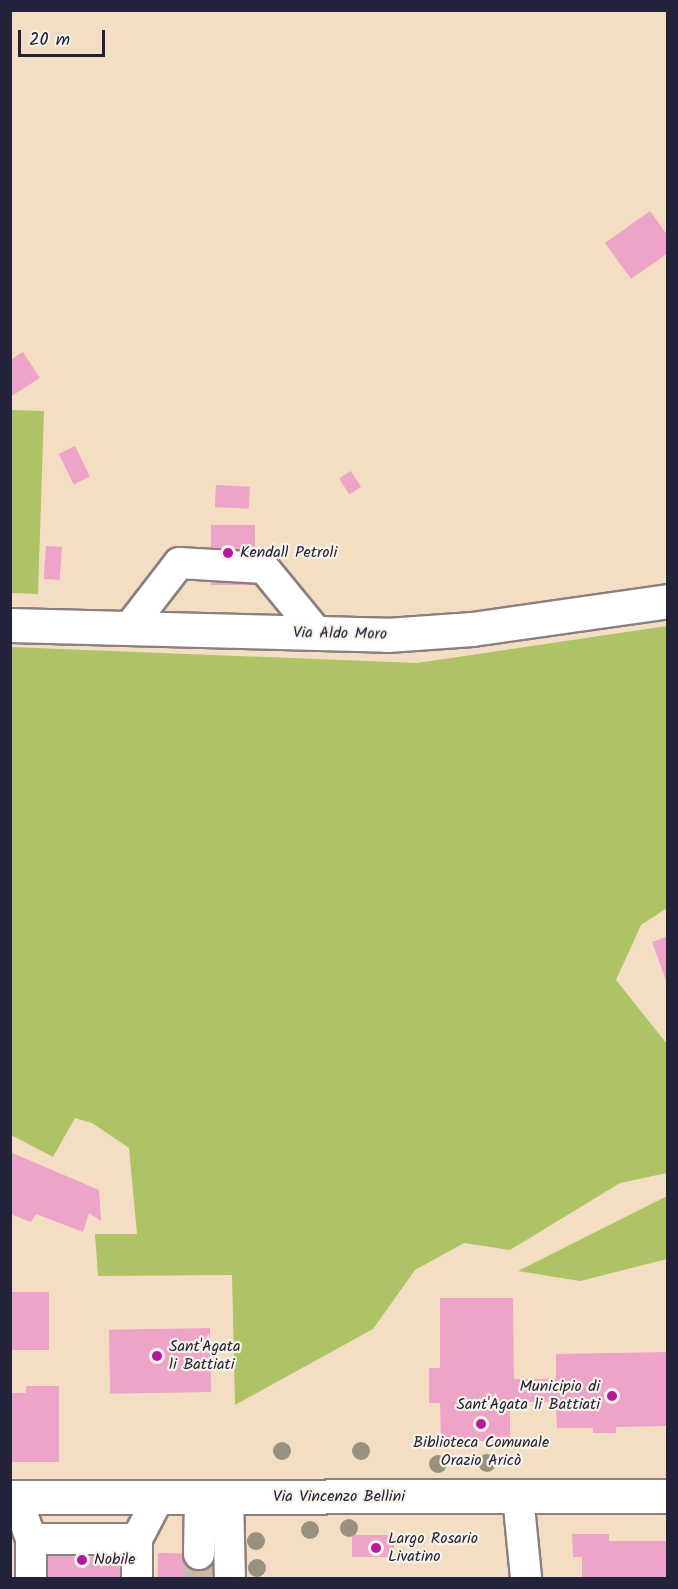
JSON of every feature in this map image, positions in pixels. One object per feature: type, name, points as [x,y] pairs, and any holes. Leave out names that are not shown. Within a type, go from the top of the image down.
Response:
[{"type":"main road","name":"Via Aldo Moro","points":[[10,625],[387,635],[472,629],[668,601]]},
{"type":"main road","name":"Via Vincenzo Bellini","points":[[14,1497],[668,1496]]},
{"type":"street","points":[[129,628],[179,563],[264,568],[318,634]]},
{"type":"street","points":[[518,1496],[526,1578]]},
{"type":"street","points":[[14,1497],[31,1539],[31,1578]]},
{"type":"street","points":[[137,1578],[137,1539],[159,1497]]},
{"type":"street","points":[[199,1554],[214,1497]]},
{"type":"street","points":[[214,1497],[230,1578]]},
{"type":"street","points":[[31,1539],[137,1539]]},
{"type":"green space","points":[[11,410],[44,411],[38,594],[11,593]]},
{"type":"green space","points":[[667,626],[667,908],[641,925],[616,980],[667,1044],[667,1173],[620,1183],[510,1250],[464,1243],[415,1270],[373,1329],[235,1405],[232,1275],[98,1276],[95,1234],[137,1234],[129,1148],[92,1123],[75,1118],[53,1157],[11,1135],[11,647],[417,663]]},
{"type":"green space","points":[[667,1196],[667,1259],[580,1281],[518,1271]]},
{"type":"building","points":[[650,211],[668,236],[668,253],[631,279],[605,243]]},
{"type":"building","points":[[23,352],[40,378],[10,397],[10,360]]},
{"type":"building","points":[[75,446],[90,477],[74,484],[59,454]]},
{"type":"building","points":[[351,471],[361,487],[349,495],[339,478]]},
{"type":"building","points":[[216,485],[250,487],[249,509],[215,507]]},
{"type":"building","points":[[211,525],[255,525],[255,585],[211,585]]},
{"type":"building","points":[[46,546],[62,547],[60,580],[44,579]]},
{"type":"building","points":[[668,936],[668,983],[667,983],[652,942]]},
{"type":"building","points":[[10,1152],[99,1190],[101,1221],[89,1213],[83,1232],[36,1214],[31,1222],[10,1214]]},
{"type":"building","points":[[10,1292],[49,1292],[49,1350],[10,1350]]},
{"type":"building","points":[[440,1298],[513,1298],[514,1379],[556,1379],[556,1354],[668,1352],[668,1426],[616,1427],[616,1433],[593,1433],[593,1428],[557,1428],[556,1402],[510,1402],[510,1441],[441,1441],[440,1403],[429,1403],[429,1368],[440,1368]]},
{"type":"building","points":[[210,1328],[211,1392],[110,1394],[109,1330]]},
{"type":"building","points":[[26,1386],[59,1386],[59,1462],[10,1462],[10,1393],[26,1393]]},
{"type":"building","points":[[572,1534],[609,1534],[609,1541],[668,1541],[668,1578],[582,1578],[582,1557],[573,1557]]},
{"type":"building","points":[[352,1535],[394,1535],[394,1557],[352,1557]]},
{"type":"building","points":[[44,1538],[123,1538],[123,1578],[44,1578]]},
{"type":"building","points":[[158,1553],[213,1554],[213,1578],[158,1578]]},
{"type":"tunnel","points":[[198,1578],[199,1554]]},
{"type":"place","name":"Kendall Petroli","points":[[228,553]]},
{"type":"place","name":"Sant'Agata li Battiati","points":[[157,1356]]},
{"type":"place","name":"Municipio di Sant'Agata li Battiati","points":[[612,1396]]},
{"type":"place","name":"Biblioteca Comunale Orazio Aricò","points":[[481,1424]]},
{"type":"place","name":"Largo Rosario Livatino","points":[[376,1548]]},
{"type":"place","name":"Nobile","points":[[82,1560]]}]
